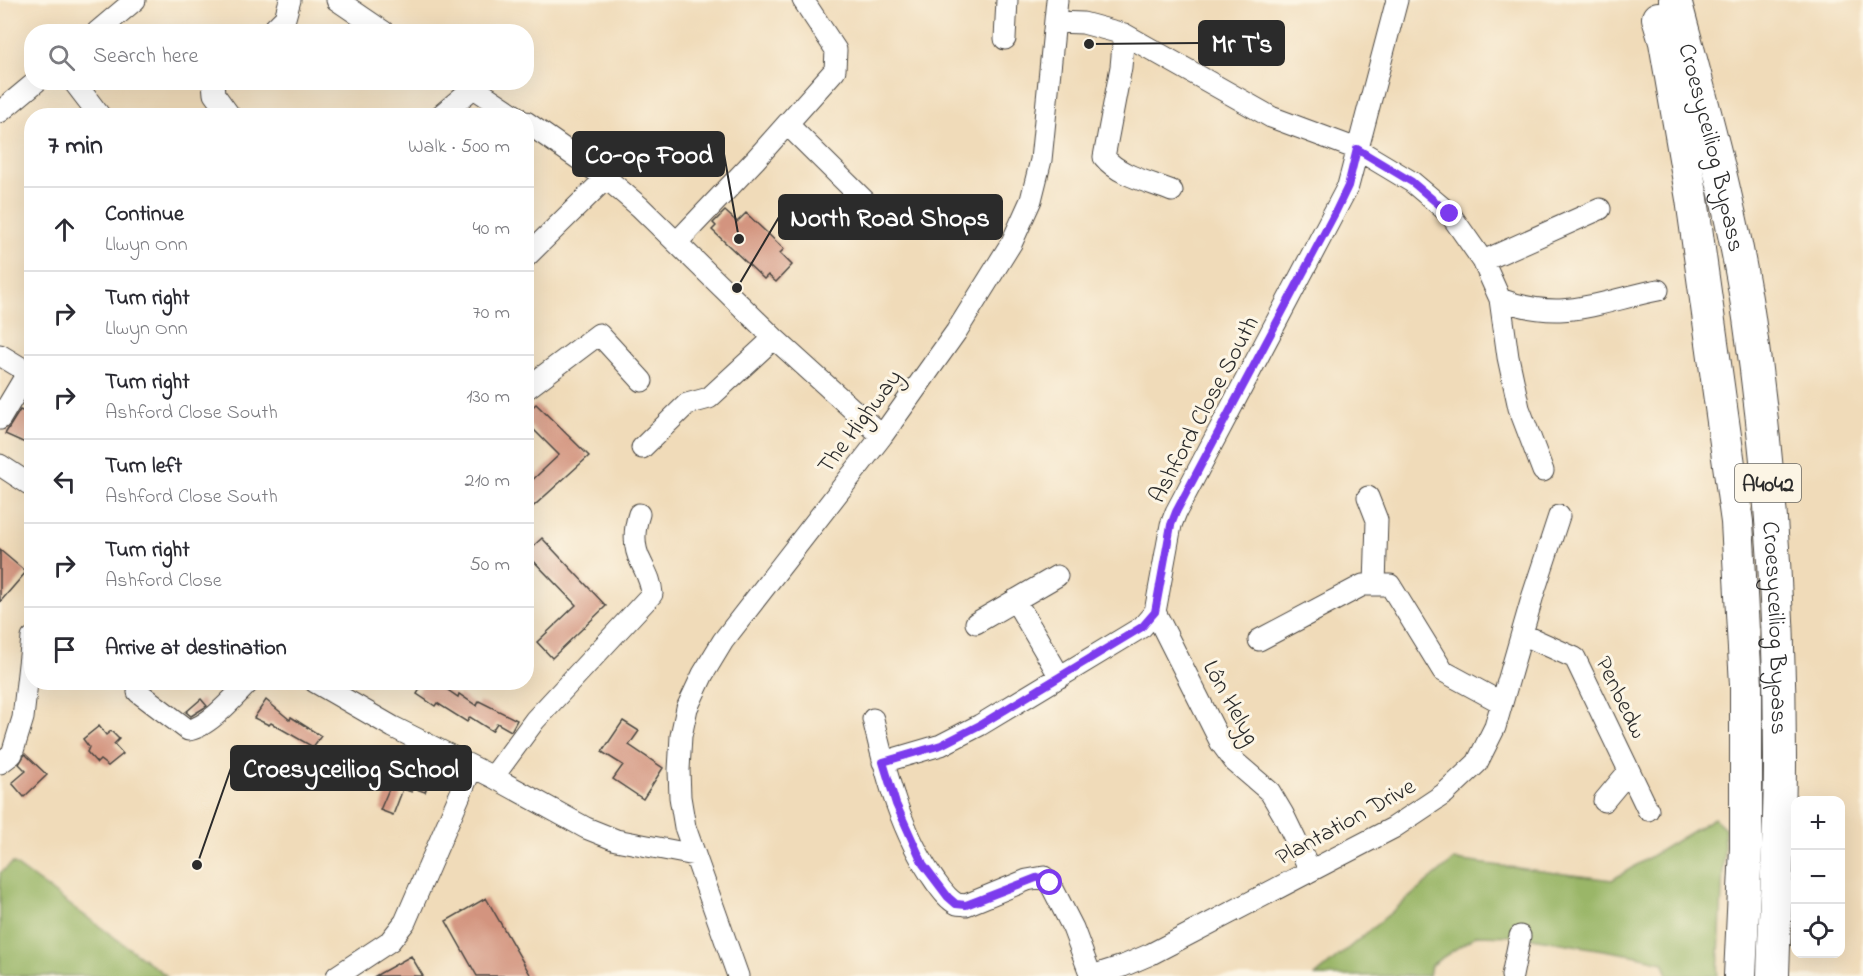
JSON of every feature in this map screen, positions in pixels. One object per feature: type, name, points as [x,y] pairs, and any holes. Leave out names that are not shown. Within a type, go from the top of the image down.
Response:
[{"type":"highway","name":"Croesyceiliog Bypass","points":[[1654,0],[1665,42],[1692,200],[1737,522],[1746,685],[1746,848],[1740,976]]},
{"type":"highway","name":"Croesyceiliog Bypass","points":[[1675,0],[1723,182],[1749,317],[1766,464],[1777,613],[1780,759],[1773,976]]},
{"type":"street","points":[[106,24],[135,0]]},
{"type":"street","points":[[279,24],[285,18],[290,0]]},
{"type":"street","points":[[677,242],[834,70],[836,50],[803,0]]},
{"type":"street","points":[[1005,39],[1007,0]]},
{"type":"street","name":"The Highway","points":[[738,976],[685,827],[680,797],[681,736],[687,708],[703,674],[723,641],[882,436],[984,289],[1012,242],[1031,200],[1041,160],[1057,0]]},
{"type":"street","name":"Ashford Close South","points":[[1155,612],[1171,525],[1176,512],[1348,186],[1397,0]]},
{"type":"street","points":[[350,4],[374,24]]},
{"type":"street","points":[[1055,22],[1083,23],[1124,34],[1271,117],[1357,149],[1412,182],[1450,214],[1483,261],[1500,299],[1508,357],[1519,408],[1543,471]]},
{"type":"street","points":[[1124,34],[1121,67],[1104,157],[1120,170],[1172,191]]},
{"type":"street","points":[[0,112],[26,90]]},
{"type":"street","points":[[80,90],[93,108]]},
{"type":"street","points":[[214,90],[224,108]]},
{"type":"street","points":[[447,108],[464,90]]},
{"type":"street","points":[[477,90],[504,108]]},
{"type":"street","points":[[787,124],[878,214]]},
{"type":"street","points":[[534,128],[606,178],[677,242],[774,338],[882,436]]},
{"type":"street","points":[[534,250],[606,178]]},
{"type":"street","points":[[1483,261],[1600,209]]},
{"type":"street","points":[[1500,299],[1521,306],[1566,311],[1658,290]]},
{"type":"street","points":[[534,383],[598,334],[642,381]]},
{"type":"street","points":[[642,448],[687,404],[710,398],[774,338]]},
{"type":"street","points":[[0,355],[24,369]]},
{"type":"street","points":[[0,419],[24,382]]},
{"type":"street","points":[[0,465],[24,481]]},
{"type":"street","points":[[1368,497],[1377,520],[1375,585]]},
{"type":"street","points":[[494,777],[535,720],[652,594],[648,572],[640,561],[636,543],[635,528],[639,514]]},
{"type":"street","name":"Plantation Drive","points":[[1091,976],[1151,954],[1394,828],[1444,794],[1477,763],[1495,727],[1559,516]]},
{"type":"street","points":[[976,623],[1057,576]]},
{"type":"street","points":[[1259,640],[1363,585],[1390,585],[1443,670],[1502,703]]},
{"type":"street","points":[[1015,600],[1060,677]]},
{"type":"street","points":[[883,762],[941,745],[980,725],[1142,627],[1155,612]]},
{"type":"street","name":"Lôn Helyg","points":[[1155,612],[1221,743],[1235,762],[1270,792],[1310,870]]},
{"type":"street","name":"Penbedw","points":[[1522,634],[1575,658],[1648,810]]},
{"type":"street","points":[[0,763],[12,754],[23,718],[26,690]]},
{"type":"street","points":[[138,692],[188,730],[197,729],[240,690]]},
{"type":"street","points":[[329,690],[393,727],[494,777],[586,828],[616,840],[695,855]]},
{"type":"street","points":[[873,719],[896,804],[923,864],[948,897],[956,904],[966,905],[1027,880],[1044,877],[1050,883],[1073,928],[1091,976]]},
{"type":"street","points":[[337,976],[390,942],[405,922],[472,767]]},
{"type":"street","points":[[1604,801],[1629,771]]},
{"type":"street","points":[[1512,976],[1520,936]]},
{"type":"green space","points":[[1714,818],[1725,828],[1718,976],[1667,976],[1663,962],[1633,955],[1520,936],[1477,935],[1431,965],[1429,976],[1315,976],[1454,860],[1612,880]]},
{"type":"green space","points":[[13,863],[167,976],[0,976],[0,873]]},
{"type":"building","points":[[725,211],[737,222],[746,213],[784,249],[780,253],[792,265],[776,282],[768,275],[764,279],[712,230],[716,226],[713,223]]},
{"type":"building","points":[[536,404],[589,456],[534,506],[534,478],[559,455],[534,430],[534,406]]},
{"type":"building","points":[[20,410],[24,412],[24,442],[5,434]]},
{"type":"building","points":[[542,538],[606,606],[552,658],[537,642],[576,605],[534,561],[534,546]]},
{"type":"building","points":[[0,550],[24,570],[24,574],[0,602]]},
{"type":"building","points":[[419,690],[448,690],[458,697],[459,694],[477,706],[479,701],[517,720],[511,731],[497,723],[492,731],[470,717],[467,722],[437,703],[435,706],[417,694]]},
{"type":"building","points":[[201,699],[207,706],[191,716],[186,712]]},
{"type":"building","points":[[266,700],[290,720],[291,717],[321,736],[313,747],[271,723],[269,725],[254,718]]},
{"type":"building","points":[[623,721],[639,731],[629,745],[663,768],[643,799],[613,779],[623,765],[602,752]]},
{"type":"building","points":[[99,726],[106,735],[111,731],[119,739],[114,744],[123,754],[108,766],[100,760],[97,763],[87,752],[89,747],[83,739]]},
{"type":"building","points":[[345,753],[401,778],[407,763],[420,767],[418,772],[431,776],[425,792],[414,788],[412,792],[403,789],[393,815],[380,810],[389,789],[338,767]]},
{"type":"building","points":[[25,754],[47,775],[24,797],[12,783],[26,771],[19,764]]},
{"type":"building","points":[[486,898],[531,976],[477,976],[446,921]]},
{"type":"building","points":[[411,956],[423,976],[375,976]]},
{"type":"place","name":"Mr T's","points":[[1089,44]]},
{"type":"place","name":"Co-op Food","points":[[739,239]]},
{"type":"place","name":"North Road Shops","points":[[737,288]]},
{"type":"place","name":"Croesyceiliog School","points":[[197,865]]},
{"type":"route","points":[[1050,883],[1044,877],[1027,880],[966,905],[956,904],[941,889],[923,864],[896,804],[883,762],[941,745],[980,725],[1142,627],[1155,612],[1171,525],[1176,512],[1336,211],[1348,186],[1357,149],[1412,182],[1450,214]]}]
